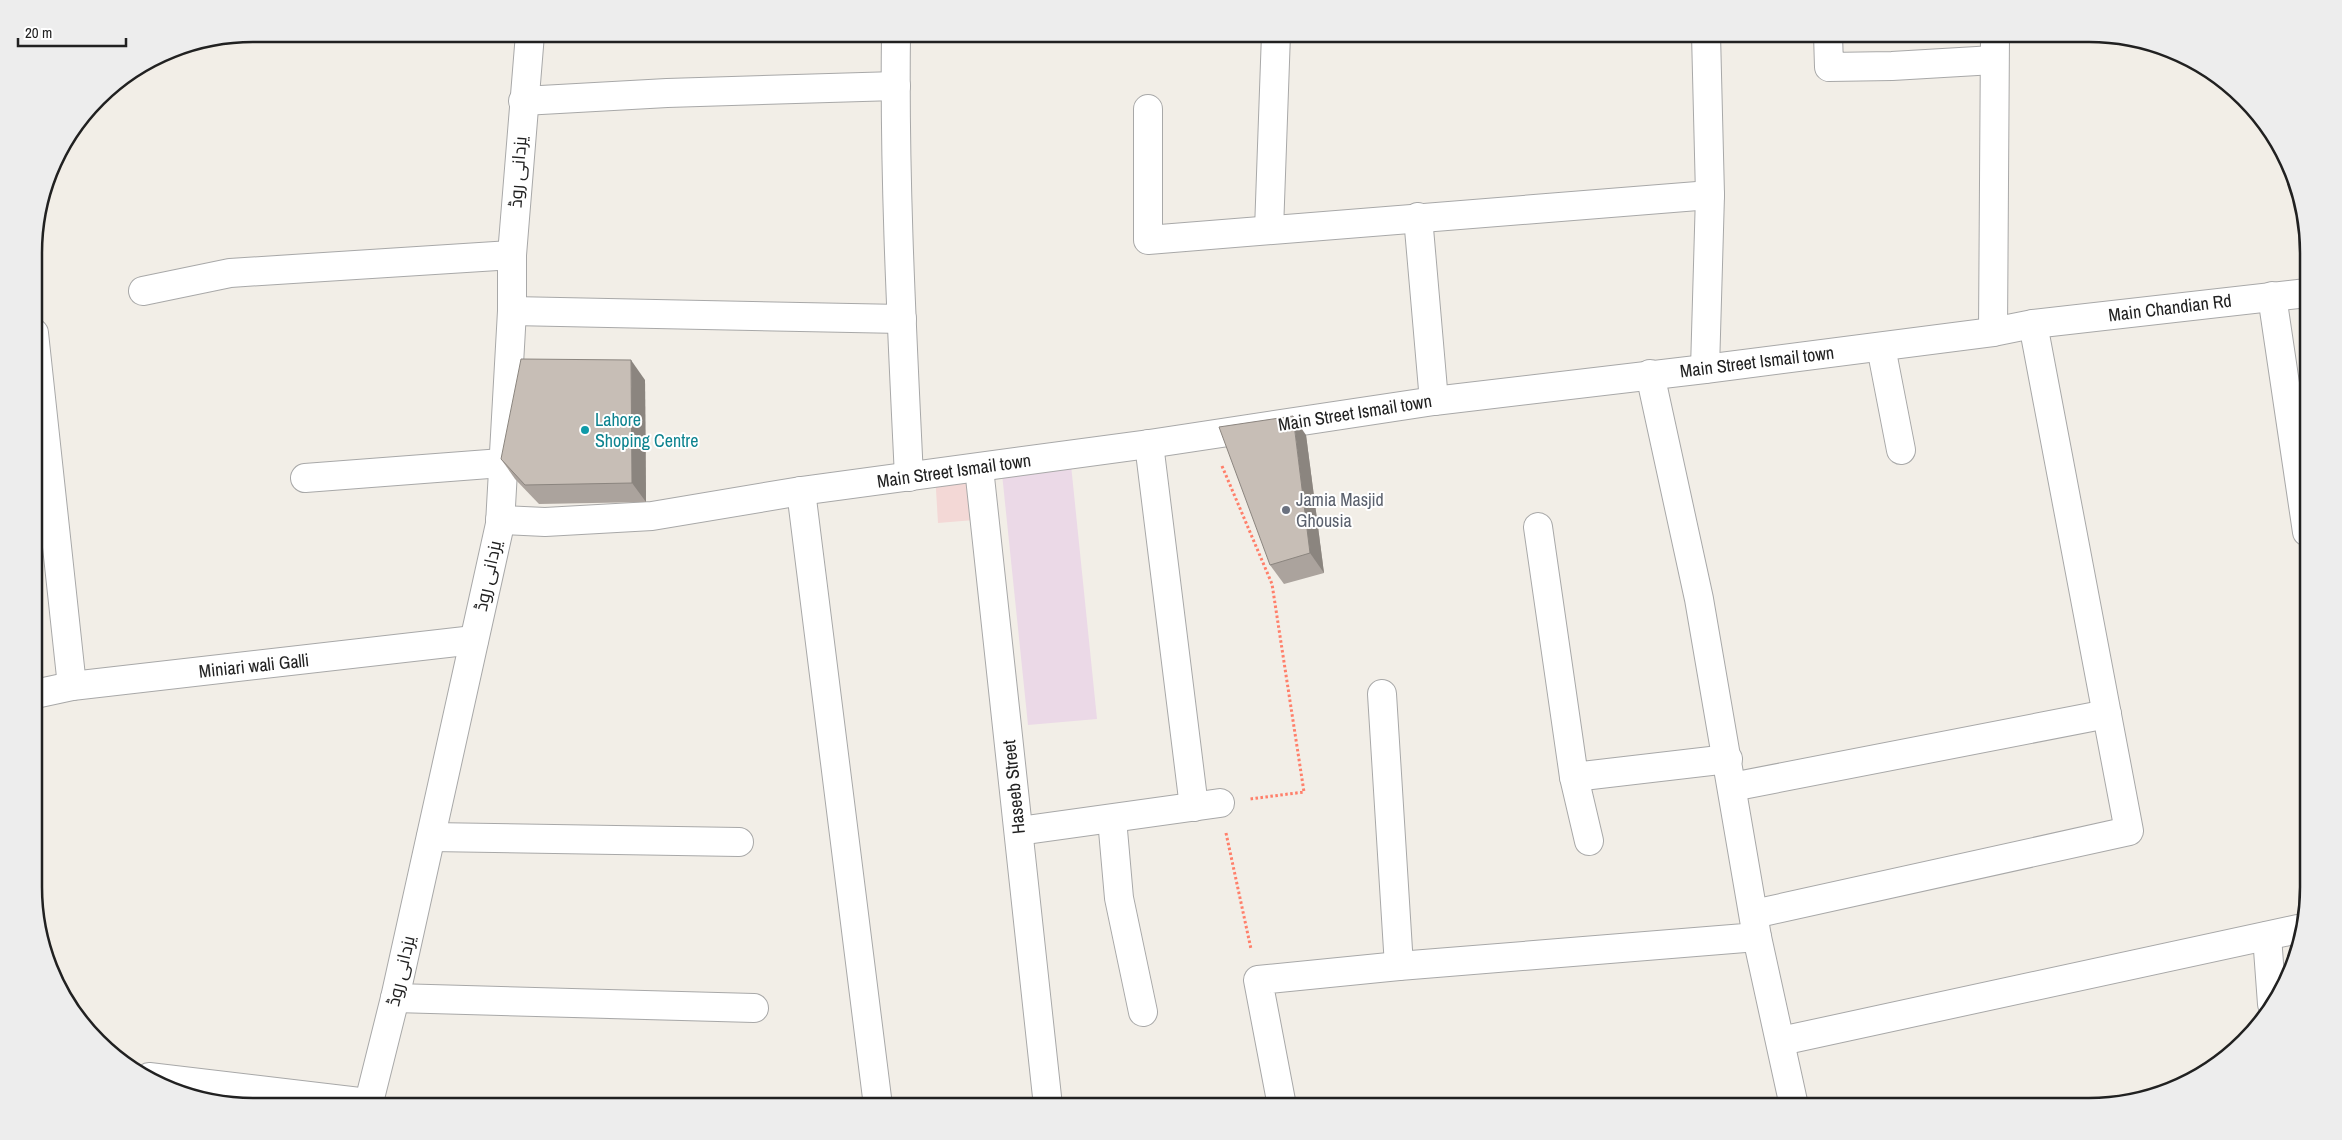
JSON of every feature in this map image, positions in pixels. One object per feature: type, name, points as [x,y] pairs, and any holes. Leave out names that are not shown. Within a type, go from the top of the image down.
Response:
[{"type":"street","name":"یزدانی روڈ","points":[[370,1098],[395,998],[500,520],[512,311],[512,255],[529,42]]},
{"type":"street","points":[[896,42],[902,320],[909,477]]},
{"type":"street","points":[[1269,230],[1276,42]]},
{"type":"street","points":[[1705,369],[1710,195],[1706,42]]},
{"type":"street","points":[[1828,42],[1829,68],[1892,66],[1994,47],[1993,332]]},
{"type":"street","points":[[524,101],[668,92],[896,86]]},
{"type":"street","points":[[1148,109],[1148,240],[1710,195]]},
{"type":"street","points":[[1418,217],[1434,401]]},
{"type":"street","points":[[143,291],[230,273],[512,255]]},
{"type":"street","name":"Main Chandian Rd","points":[[2033,324],[2300,293]]},
{"type":"street","points":[[2272,296],[2300,485]]},
{"type":"street","points":[[512,311],[902,320]]},
{"type":"street","points":[[1280,1098],[1258,980],[1399,966],[1756,925],[2129,830],[2033,324]]},
{"type":"street","name":"Main Street Ismail town","points":[[500,520],[545,522],[652,516],[801,491],[1209,436],[1434,401],[1993,332],[2033,324]]},
{"type":"street","points":[[1881,346],[1901,450]]},
{"type":"street","points":[[1650,374],[1699,599],[1756,925],[1792,1098]]},
{"type":"street","points":[[42,408],[72,686]]},
{"type":"street","points":[[1019,831],[1207,805],[1150,444]]},
{"type":"street","points":[[305,478],[502,463]]},
{"type":"street","name":"Haseeb Street","points":[[980,468],[1047,1098]]},
{"type":"street","points":[[801,491],[877,1098]]},
{"type":"street","points":[[1538,526],[1574,777],[1589,841]]},
{"type":"street","name":"Miniari wali Galli","points":[[42,692],[72,686],[474,640]]},
{"type":"street","points":[[1382,694],[1399,966]]},
{"type":"street","points":[[1732,787],[2106,714]]},
{"type":"street","points":[[1574,777],[1728,759]]},
{"type":"street","points":[[1112,818],[1119,898],[1143,1012]]},
{"type":"street","points":[[430,837],[739,842]]},
{"type":"street","points":[[1781,1041],[2295,930]]},
{"type":"street","points":[[2267,936],[2271,992]]},
{"type":"street","points":[[395,998],[754,1008]]},
{"type":"street","points":[[169,1080],[313,1098]]},
{"type":"path","points":[[1209,436],[1272,584],[1304,792],[1207,805],[1258,980]]},
{"type":"shaded area","points":[[1070,455],[1097,719],[1028,725],[1001,464]]},
{"type":"shaded area","points":[[979,468],[986,519],[938,523],[935,473]]},
{"type":"building","name":"Lahore Shoping Centre","points":[[521,359],[631,360],[632,483],[525,485],[501,459]]},
{"type":"building","name":"Jamia Masjid Ghousia","points":[[1293,416],[1310,553],[1270,565],[1219,427]]},
{"type":"place","name":"Lahore Shoping Centre","points":[[585,430]]},
{"type":"place","name":"Jamia Masjid Ghousia","points":[[1286,510]]}]
